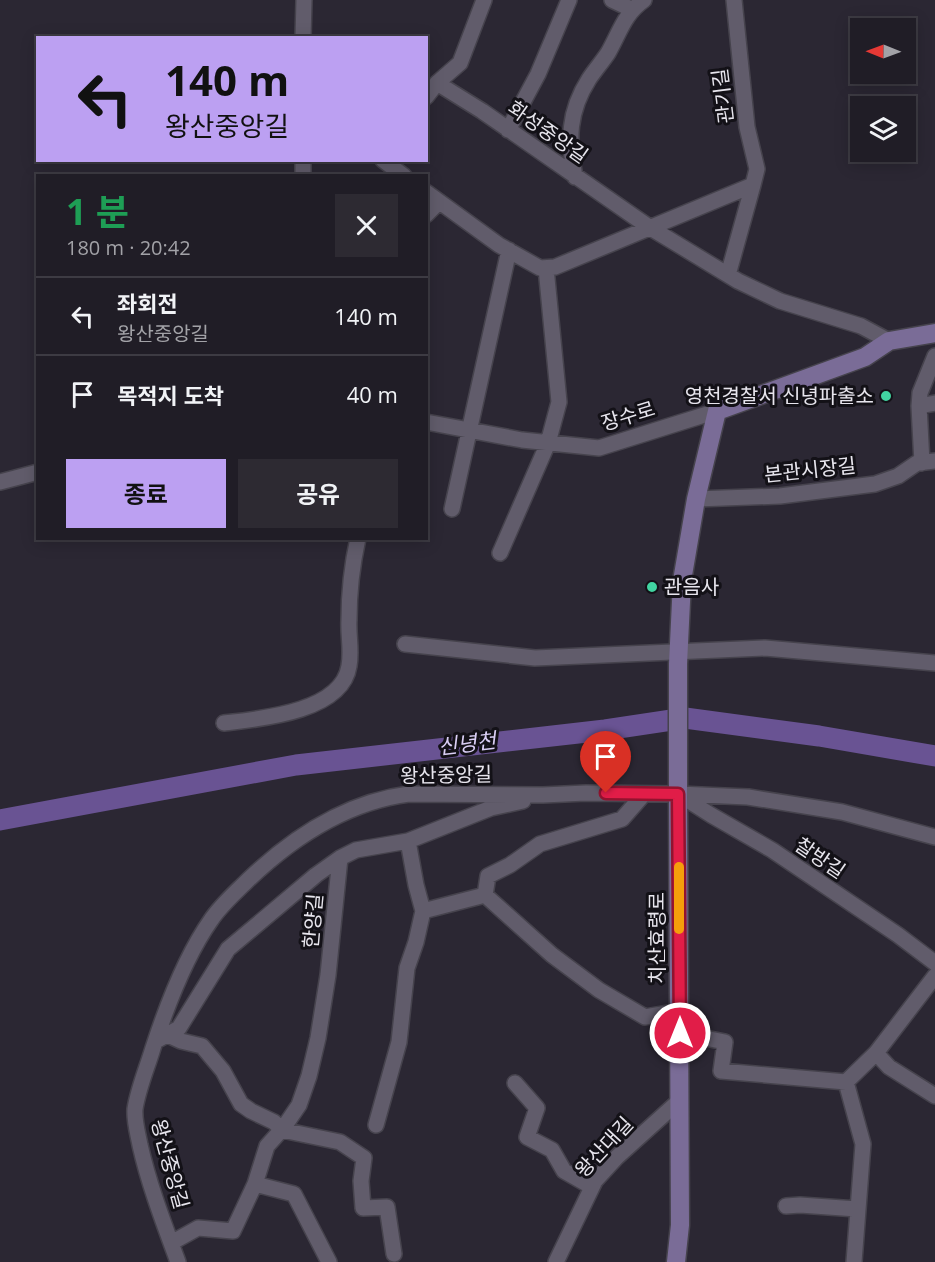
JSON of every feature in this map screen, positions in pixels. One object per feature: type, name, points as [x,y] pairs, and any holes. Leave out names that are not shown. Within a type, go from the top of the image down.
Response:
[{"type":"main road","name":"장수로","points":[[717,411],[865,357],[889,341],[935,333]]},
{"type":"main road","points":[[678,658],[682,581],[696,499],[717,411]]},
{"type":"main road","name":"치산효령로","points":[[676,1262],[680,1226],[678,658]]},
{"type":"street","points":[[303,36],[304,0]]},
{"type":"street","points":[[428,94],[437,83],[460,63],[484,0]]},
{"type":"street","points":[[508,130],[538,74],[569,0]]},
{"type":"street","points":[[575,177],[570,125],[588,81],[637,5],[612,0]]},
{"type":"street","name":"관기길","points":[[728,275],[757,169],[747,127],[734,0]]},
{"type":"street","name":"화성중앙길","points":[[437,83],[648,227],[728,275],[780,301],[861,326],[889,341]]},
{"type":"street","points":[[386,162],[401,174]]},
{"type":"street","points":[[428,194],[509,250],[540,268],[546,268],[555,267],[605,248],[648,227],[753,185]]},
{"type":"street","points":[[428,213],[439,202]]},
{"type":"street","points":[[452,509],[509,250]]},
{"type":"street","points":[[500,553],[549,443],[559,402],[546,268]]},
{"type":"street","points":[[935,356],[920,393],[918,406],[935,404]]},
{"type":"street","name":"본관시장길","points":[[696,499],[780,496],[875,484],[898,476],[917,463],[929,462],[918,406]]},
{"type":"street","name":"장수로","points":[[428,422],[522,440],[599,448],[717,411]]},
{"type":"street","points":[[0,482],[36,473]]},
{"type":"street","points":[[224,723],[262,719],[301,709],[325,699],[345,678],[349,668],[351,648],[348,622],[351,576],[358,540]]},
{"type":"street","points":[[405,644],[535,658],[678,658],[765,648],[935,663]]},
{"type":"street","points":[[484,895],[488,876],[510,865],[540,844],[622,819],[644,794]]},
{"type":"street","name":"왕산중앙길","points":[[177,1262],[144,1161],[135,1118],[137,1102],[162,1038],[165,1013],[210,920],[227,900],[284,848],[323,822],[373,801],[402,795],[678,794],[748,797],[842,812],[935,837]]},
{"type":"street","name":"찰방길","points":[[678,794],[772,850],[898,935],[935,963]]},
{"type":"street","points":[[340,858],[356,850],[408,840],[491,808],[543,795]]},
{"type":"street","points":[[376,1125],[399,1042],[407,968],[423,911],[408,840]]},
{"type":"street","name":"왕산중앙길","points":[[162,1038],[179,1028],[228,950],[340,858]]},
{"type":"street","name":"한양길","points":[[171,1243],[198,1228],[233,1231],[255,1184],[267,1146],[282,1130],[299,1105],[318,1038],[333,944],[340,858]]},
{"type":"street","points":[[484,895],[552,955],[599,990],[645,1017],[680,1011]]},
{"type":"street","points":[[423,911],[484,895]]},
{"type":"street","points":[[680,1033],[725,1042],[721,1071],[846,1082],[876,1053],[935,976]]},
{"type":"street","points":[[162,1038],[202,1046],[223,1071],[241,1104],[274,1122],[282,1130],[340,1142],[364,1158],[361,1181],[363,1208],[387,1207],[394,1254]]},
{"type":"street","points":[[876,1053],[889,1067],[935,1096]]},
{"type":"street","points":[[846,1082],[863,1144],[854,1262]]},
{"type":"street","points":[[514,1083],[537,1108],[527,1137],[552,1150],[564,1171],[592,1187]]},
{"type":"street","name":"왕산대길","points":[[556,1262],[592,1187],[617,1157],[679,1101]]},
{"type":"street","points":[[255,1184],[294,1194],[329,1262]]},
{"type":"street","points":[[786,1206],[857,1209]]},
{"type":"waterway","name":"신녕천","points":[[0,820],[296,765],[605,730],[685,718],[819,736],[935,756]]},
{"type":"slow traffic","points":[[679,867],[679,929]]},
{"type":"place","name":"영천경찰서 신녕파출소","points":[[886,396]]},
{"type":"place","name":"관음사","points":[[652,587]]},
{"type":"route","points":[[606,793],[678,794],[680,1033]]}]
